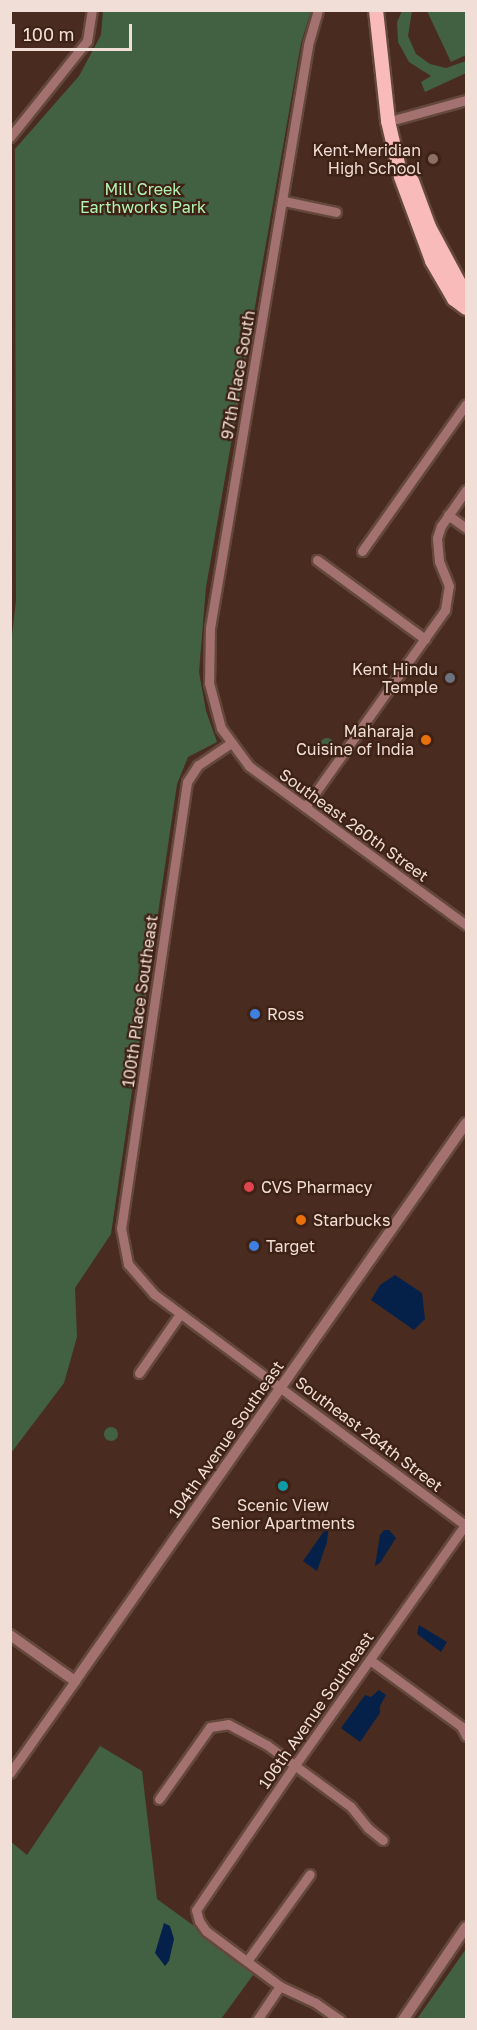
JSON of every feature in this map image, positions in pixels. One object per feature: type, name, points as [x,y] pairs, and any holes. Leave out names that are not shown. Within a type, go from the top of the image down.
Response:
[{"type":"main road","points":[[376,10],[401,177],[432,261],[454,299],[466,308]]},
{"type":"main road","points":[[384,10],[392,120],[423,213],[466,296]]},
{"type":"street","points":[[10,137],[87,41],[92,10]]},
{"type":"street","name":"97th Place South","points":[[231,743],[218,717],[209,683],[210,628],[284,201],[308,46],[318,10]]},
{"type":"street","points":[[392,120],[466,100]]},
{"type":"street","points":[[284,201],[336,212]]},
{"type":"street","points":[[362,551],[466,404]]},
{"type":"street","points":[[305,807],[425,639],[449,600],[449,583],[439,561],[436,542],[439,530],[466,490]]},
{"type":"street","points":[[448,515],[466,528]]},
{"type":"street","points":[[317,560],[425,639]]},
{"type":"street","name":"Southeast 260th Street","points":[[231,743],[249,766],[466,925]]},
{"type":"street","name":"100th Place Southeast","points":[[139,1279],[128,1264],[122,1228],[187,782],[198,765],[231,743]]},
{"type":"street","name":"104th Avenue Southeast","points":[[10,1773],[466,1123]]},
{"type":"street","name":"Southeast 264th Street","points":[[139,1279],[180,1314],[281,1386],[466,1526]]},
{"type":"street","points":[[139,1373],[180,1314]]},
{"type":"street","name":"106th Avenue Southeast","points":[[247,1961],[206,1931],[196,1915],[199,1903],[466,1526]]},
{"type":"street","points":[[10,1635],[75,1681]]},
{"type":"street","points":[[370,1660],[461,1726],[466,1736]]},
{"type":"street","points":[[159,1799],[210,1727],[221,1723],[235,1726],[295,1765],[351,1807],[368,1828],[383,1840]]},
{"type":"street","points":[[310,1874],[247,1961],[280,1986],[316,2003],[340,2019]]},
{"type":"street","points":[[403,2019],[466,1927]]},
{"type":"street","points":[[257,2019],[280,1986]]},
{"type":"green space","name":"Mill Creek Earthworks Park","points":[[103,11],[311,11],[301,43],[206,587],[199,672],[206,711],[217,742],[188,757],[177,784],[111,1234],[75,1288],[77,1337],[64,1383],[11,1453],[10,653],[16,600],[15,149],[79,76],[101,35]]},
{"type":"green space","points":[[402,11],[412,11],[408,36],[416,54],[430,64],[446,68],[466,61],[466,73],[425,92],[421,82],[431,76],[409,62],[398,42],[397,22]]},
{"type":"green space","points":[[427,11],[466,11],[466,55],[451,62]]},
{"type":"green space","points":[[327,738],[332,740],[334,745],[332,750],[327,752],[322,750],[320,745],[322,740]]},
{"type":"green space","points":[[111,1427],[116,1429],[118,1434],[116,1439],[111,1441],[106,1439],[104,1434],[106,1429]]},
{"type":"green space","points":[[100,1746],[142,1771],[157,1899],[256,1971],[221,2019],[11,2019],[10,1841],[27,1855]]},
{"type":"green space","points":[[466,1949],[466,2019],[417,2019]]},
{"type":"water","points":[[395,1275],[422,1293],[425,1319],[414,1330],[371,1300],[380,1285]]},
{"type":"water","points":[[329,1524],[327,1542],[317,1571],[303,1561]]},
{"type":"water","points":[[384,1530],[389,1530],[396,1538],[380,1563],[375,1566],[380,1535]]},
{"type":"water","points":[[419,1625],[447,1642],[441,1652],[417,1634]]},
{"type":"water","points":[[379,1690],[386,1695],[380,1706],[380,1713],[360,1742],[341,1728],[365,1695],[371,1697]]},
{"type":"water","points":[[164,1923],[170,1926],[174,1939],[169,1961],[165,1966],[155,1953]]},
{"type":"place","name":"Kent-Meridian High School","points":[[433,159]]},
{"type":"place","name":"Kent Hindu Temple","points":[[450,678]]},
{"type":"place","name":"Maharaja Cuisine of India","points":[[426,740]]},
{"type":"place","name":"Ross","points":[[255,1014]]},
{"type":"place","name":"CVS Pharmacy","points":[[249,1187]]},
{"type":"place","name":"Starbucks","points":[[301,1220]]},
{"type":"place","name":"Target","points":[[254,1246]]},
{"type":"place","name":"Scenic View Senior Apartments","points":[[283,1486]]}]
